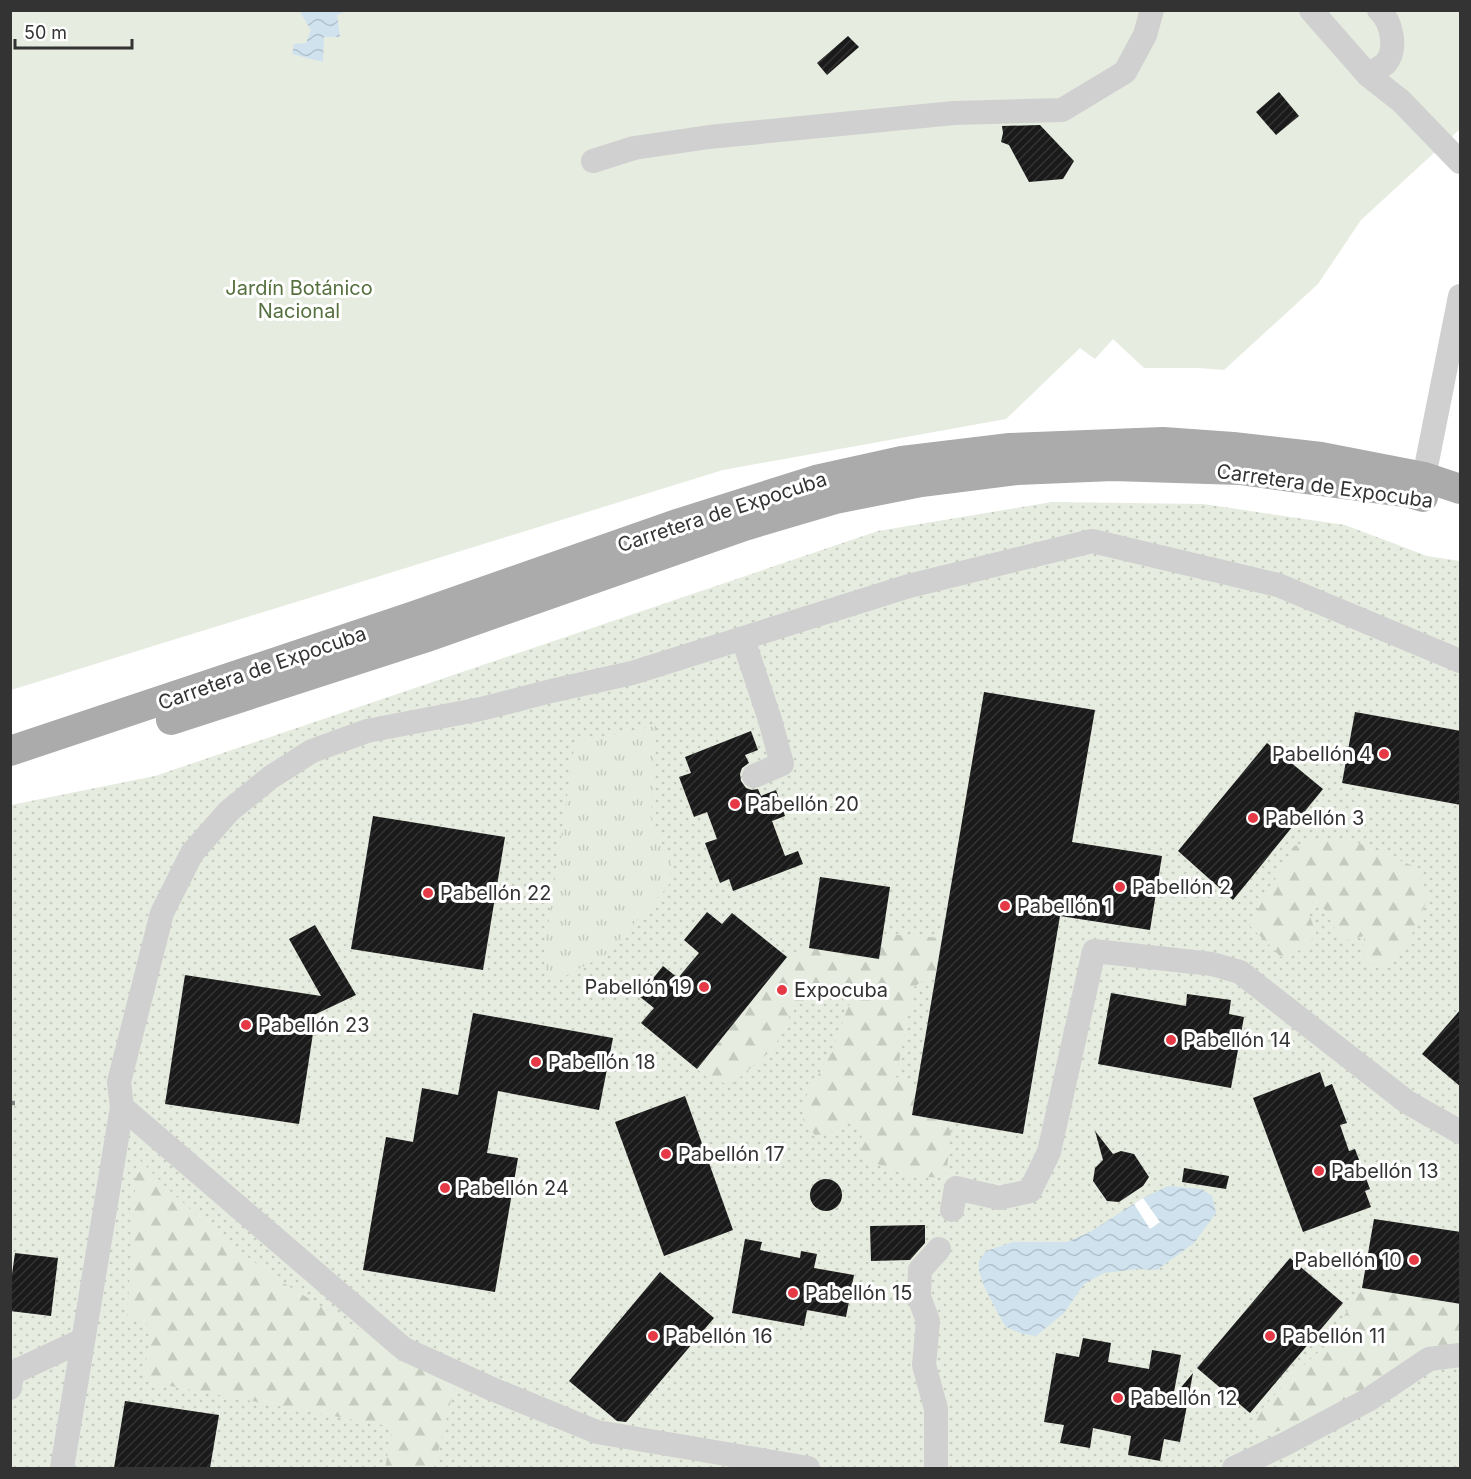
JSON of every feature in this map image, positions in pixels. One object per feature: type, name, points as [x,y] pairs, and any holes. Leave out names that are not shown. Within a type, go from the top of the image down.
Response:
[{"type":"main road","name":"Carretera de Expocuba","points":[[10,752],[425,613],[680,523],[816,480],[902,461],[1010,448],[1163,442],[1321,457],[1424,477],[1461,489]]},
{"type":"main road","name":"Carretera de Expocuba","points":[[10,770],[424,638],[744,526],[835,499],[921,482],[1017,470],[1113,466],[1240,470],[1410,494],[1461,507]]},
{"type":"street","points":[[593,161],[634,148],[709,137],[954,112],[1062,110],[1125,72],[1145,35],[1152,10]]},
{"type":"street","points":[[1311,10],[1368,75],[1401,101],[1461,162]]},
{"type":"street","points":[[1368,75],[1386,63],[1393,49],[1388,19],[1379,10]]},
{"type":"street","points":[[1424,477],[1461,296]]},
{"type":"street","points":[[62,1468],[122,1107],[119,1082],[162,914],[192,853],[229,810],[271,777],[312,751],[367,731],[480,709],[632,673],[909,586],[1092,540],[1278,585],[1461,661]]},
{"type":"street","points":[[743,639],[782,764],[754,776]]},
{"type":"street","points":[[952,1210],[956,1188],[999,1198],[1030,1191],[1049,1152],[1094,951],[1212,964],[1240,972],[1407,1102],[1461,1132]]},
{"type":"street","points":[[122,1107],[404,1349],[492,1389],[597,1432],[808,1468]]},
{"type":"street","points":[[936,1468],[936,1409],[924,1365],[928,1321],[919,1297],[920,1270],[939,1249]]},
{"type":"street","points":[[10,1388],[12,1372],[83,1340]]},
{"type":"street","points":[[1234,1468],[1368,1400],[1429,1359],[1461,1355]]},
{"type":"green space","name":"Jardín Botánico Nacional","points":[[11,11],[1460,11],[1460,129],[1361,220],[1318,284],[1224,370],[1144,368],[1113,339],[1095,359],[1080,348],[1006,419],[723,470],[11,690]]},
{"type":"green space","name":"Expocuba","points":[[1052,502],[1203,504],[1345,525],[1427,556],[1460,561],[1460,1468],[11,1468],[11,805],[155,776],[878,531]]},
{"type":"green space","points":[[656,726],[651,818],[671,864],[669,885],[607,954],[560,979],[545,972],[544,954],[575,742]]},
{"type":"green space","points":[[1315,840],[1356,842],[1413,866],[1429,894],[1411,936],[1398,953],[1380,968],[1364,961],[1364,936],[1346,940],[1335,929],[1328,913],[1314,900],[1308,911],[1316,933],[1306,948],[1281,957],[1249,925],[1294,846]]},
{"type":"green space","points":[[883,934],[942,938],[936,971],[914,987],[896,1077],[917,1085],[912,1115],[952,1122],[946,1178],[908,1176],[860,1157],[862,1132],[849,1120],[828,1134],[815,1135],[803,1122],[804,1100],[834,1047],[852,995],[818,987],[791,1013],[774,1048],[731,1085],[709,1079],[697,1069],[787,957],[809,948],[879,959]]},
{"type":"green space","points":[[137,1157],[217,1234],[277,1279],[361,1331],[458,1373],[434,1468],[385,1468],[393,1427],[143,1381],[152,1325],[127,1319]]},
{"type":"green space","points":[[1362,1288],[1460,1304],[1460,1346],[1291,1429],[1260,1434],[1248,1424],[1292,1376],[1325,1346]]},
{"type":"water","points":[[302,10],[347,11],[337,15],[340,37],[324,37],[323,62],[292,54],[294,44],[306,43],[311,30],[300,12]]},
{"type":"water","points":[[1168,1186],[1201,1189],[1212,1196],[1216,1213],[1194,1243],[1157,1270],[1138,1269],[1104,1273],[1084,1284],[1064,1313],[1036,1336],[1023,1334],[1006,1327],[984,1286],[979,1271],[979,1261],[986,1251],[1013,1242],[1067,1242],[1090,1232],[1143,1198]]},
{"type":"pier","points":[[1143,1198],[1160,1222],[1150,1229],[1134,1204]]},
{"type":"building","points":[[848,36],[859,47],[827,75],[817,63]]},
{"type":"building","points":[[1279,92],[1299,116],[1276,135],[1256,112]]},
{"type":"building","points":[[1040,125],[1074,161],[1063,179],[1029,182],[1009,145],[1001,142],[1002,126]]},
{"type":"building","name":"Pabellón 1","points":[[984,692],[1095,710],[1072,842],[1162,856],[1150,930],[1060,916],[1023,1134],[912,1115]]},
{"type":"building","name":"Pabellón 4","points":[[1355,712],[1461,731],[1461,805],[1342,783]]},
{"type":"building","name":"Pabellón 20","points":[[751,731],[758,750],[745,755],[749,763],[742,768],[741,781],[746,788],[758,789],[761,796],[776,790],[785,816],[772,821],[785,856],[798,851],[803,864],[733,891],[729,879],[720,883],[705,843],[717,839],[707,812],[694,817],[679,777],[691,773],[685,757]]},
{"type":"building","name":"Pabellón 3","points":[[1267,743],[1323,789],[1233,900],[1178,851]]},
{"type":"building","name":"Pabellón 22","points":[[373,816],[505,837],[483,970],[351,949]]},
{"type":"building","points":[[820,877],[890,887],[879,959],[809,948]]},
{"type":"building","name":"Pabellón 19","points":[[707,912],[722,924],[732,913],[787,957],[697,1069],[641,1023],[654,1008],[639,996],[663,966],[678,978],[699,953],[684,940]]},
{"type":"building","name":"Pabellón 23","points":[[315,925],[356,995],[316,1014],[299,1124],[165,1104],[185,975],[321,996],[289,939]]},
{"type":"building","name":"Pabellón 14","points":[[1111,993],[1186,1006],[1187,994],[1231,1000],[1229,1014],[1244,1017],[1231,1088],[1098,1064]]},
{"type":"building","points":[[1461,1009],[1461,1087],[1422,1054]]},
{"type":"building","name":"Pabellón 24","points":[[473,1013],[613,1038],[599,1110],[498,1091],[487,1153],[518,1158],[495,1292],[363,1270],[386,1137],[413,1142],[422,1088],[458,1095]]},
{"type":"building","name":"Pabellón 13","points":[[1320,1072],[1325,1087],[1332,1084],[1347,1123],[1340,1125],[1349,1151],[1355,1149],[1370,1189],[1365,1191],[1371,1207],[1303,1232],[1253,1098]]},
{"type":"building","name":"Pabellón 17","points":[[685,1096],[733,1230],[664,1256],[615,1122]]},
{"type":"building","points":[[1095,1131],[1113,1154],[1121,1151],[1134,1154],[1149,1177],[1143,1186],[1119,1202],[1107,1201],[1093,1181],[1095,1168],[1103,1160]]},
{"type":"building","points":[[1184,1168],[1229,1176],[1226,1189],[1182,1182]]},
{"type":"building","points":[[826,1179],[838,1183],[842,1195],[838,1207],[826,1211],[814,1207],[810,1195],[814,1183]]},
{"type":"building","name":"Pabellón 10","points":[[1374,1219],[1461,1232],[1461,1304],[1362,1288]]},
{"type":"building","points":[[925,1225],[925,1243],[910,1260],[871,1261],[870,1226]]},
{"type":"building","name":"Pabellón 15","points":[[745,1239],[762,1242],[760,1250],[800,1258],[801,1251],[817,1254],[814,1268],[854,1275],[846,1317],[807,1310],[804,1326],[732,1313]]},
{"type":"building","points":[[15,1253],[58,1258],[51,1316],[10,1311],[10,1288]]},
{"type":"building","name":"Pabellón 11","points":[[1290,1258],[1343,1303],[1250,1413],[1197,1368]]},
{"type":"building","name":"Pabellón 16","points":[[660,1272],[714,1318],[626,1422],[617,1421],[569,1381]]},
{"type":"building","name":"Pabellón 12","points":[[1083,1338],[1111,1343],[1108,1362],[1149,1369],[1152,1350],[1181,1355],[1173,1397],[1193,1373],[1180,1442],[1164,1439],[1160,1461],[1128,1455],[1131,1436],[1093,1428],[1090,1448],[1060,1443],[1064,1425],[1044,1422],[1056,1353],[1079,1357]]},
{"type":"building","points":[[125,1401],[219,1415],[210,1468],[114,1468]]},
{"type":"railway","points":[[10,1103],[15,1103]]},
{"type":"place","name":"Pabellón 4","points":[[1384,754]]},
{"type":"place","name":"Pabellón 20","points":[[735,804]]},
{"type":"place","name":"Pabellón 3","points":[[1253,818]]},
{"type":"place","name":"Pabellón 2","points":[[1120,887]]},
{"type":"place","name":"Pabellón 22","points":[[428,893]]},
{"type":"place","name":"Pabellón 1","points":[[1005,906]]},
{"type":"place","name":"Pabellón 19","points":[[704,987]]},
{"type":"place","name":"Expocuba","points":[[782,990]]},
{"type":"place","name":"Pabellón 23","points":[[246,1025]]},
{"type":"place","name":"Pabellón 14","points":[[1171,1040]]},
{"type":"place","name":"Pabellón 18","points":[[536,1062]]},
{"type":"place","name":"Pabellón 17","points":[[666,1154]]},
{"type":"place","name":"Pabellón 13","points":[[1319,1171]]},
{"type":"place","name":"Pabellón 24","points":[[445,1188]]},
{"type":"place","name":"Pabellón 10","points":[[1414,1260]]},
{"type":"place","name":"Pabellón 15","points":[[793,1293]]},
{"type":"place","name":"Pabellón 16","points":[[653,1336]]},
{"type":"place","name":"Pabellón 11","points":[[1270,1336]]},
{"type":"place","name":"Pabellón 12","points":[[1118,1398]]}]
